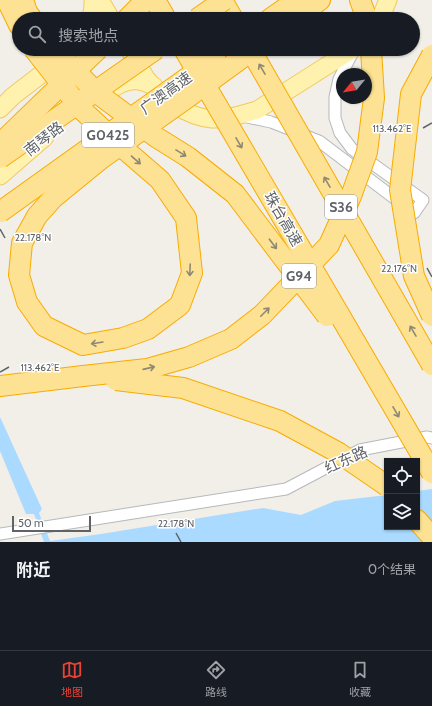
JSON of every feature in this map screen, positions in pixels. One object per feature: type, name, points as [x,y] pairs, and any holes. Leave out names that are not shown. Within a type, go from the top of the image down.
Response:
[{"type":"highway","points":[[7,0],[13,12]]},
{"type":"highway","points":[[23,0],[27,12]]},
{"type":"highway","points":[[134,12],[146,0]]},
{"type":"highway","points":[[155,0],[162,12]]},
{"type":"highway","points":[[207,12],[223,0],[229,12]]},
{"type":"highway","points":[[280,12],[297,0]]},
{"type":"highway","points":[[305,12],[320,0]]},
{"type":"highway","points":[[360,0],[364,12]]},
{"type":"highway","points":[[39,56],[81,109],[118,143],[120,145],[123,148],[160,180],[186,218],[192,273],[180,305],[148,329],[123,338],[83,345],[44,326],[27,302],[19,275],[22,243],[37,216],[53,198],[102,158],[115,149],[120,145],[121,145],[127,140],[134,136],[244,56]]},
{"type":"highway","points":[[61,56],[97,93],[156,137],[188,157],[235,194],[385,393]]},
{"type":"highway","points":[[0,144],[91,56]]},
{"type":"highway","name":"G0425","points":[[0,158],[146,56]]},
{"type":"highway","name":"珠台高速","points":[[188,56],[432,473]]},
{"type":"highway","name":"广澳高速","points":[[0,212],[217,56]]},
{"type":"highway","name":"S36","points":[[254,56],[432,365]]},
{"type":"highway","name":"G94","points":[[0,386],[147,369],[189,357],[231,339],[262,315],[329,245],[351,196],[367,152],[374,98],[371,56]]},
{"type":"highway","points":[[432,56],[411,94],[400,190],[414,276],[432,316]]},
{"type":"highway","points":[[83,376],[183,388],[280,421],[339,453],[384,484]]},
{"type":"highway","points":[[420,523],[432,537]]},
{"type":"main road","points":[[92,12],[93,0]]},
{"type":"main road","points":[[100,0],[108,12]]},
{"type":"main road","points":[[383,12],[388,0]]},
{"type":"main road","points":[[0,109],[13,96],[65,56]]},
{"type":"main road","points":[[133,56],[146,78],[170,102],[195,116],[213,119],[239,116],[257,110],[344,56]]},
{"type":"main road","name":"南琴路","points":[[0,176],[26,152],[55,129],[114,87],[126,82],[137,80],[154,86]]},
{"type":"street","points":[[239,116],[271,122],[319,141],[378,188],[414,213],[423,200],[352,149],[340,133],[335,118],[335,97],[339,79],[350,56]]},
{"type":"street","name":"红东路","points":[[0,534],[286,489],[360,450],[427,437],[432,438]]},
{"type":"water","points":[[0,417],[42,509],[39,513],[50,541],[263,508],[301,515],[335,501],[384,495],[384,530],[420,530],[420,491],[432,489],[432,542],[44,542],[34,514],[26,514],[0,451]]}]
